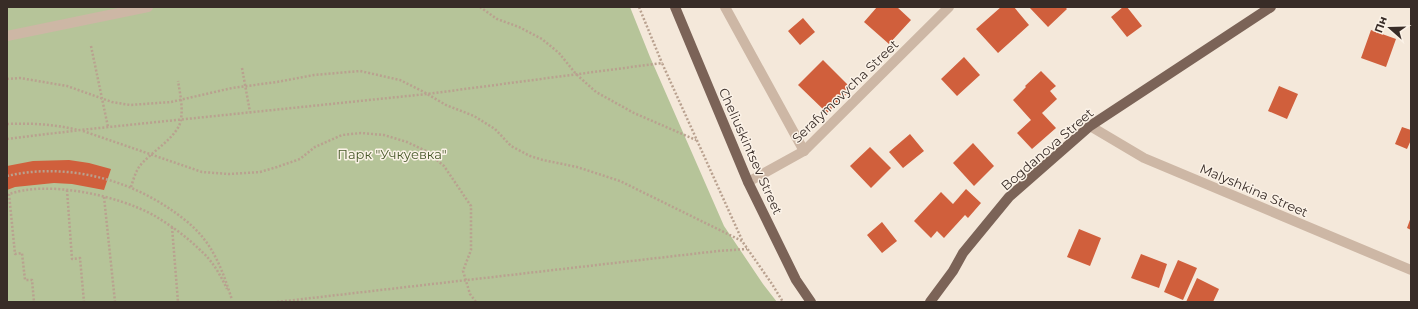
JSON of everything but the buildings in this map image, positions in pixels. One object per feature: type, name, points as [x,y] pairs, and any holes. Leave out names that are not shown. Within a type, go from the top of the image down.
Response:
[{"type":"main road","name":"Cheliuskintsev Street","points":[[676,7],[748,182],[796,280],[811,302]]},
{"type":"main road","name":"Bogdanova Street","points":[[930,302],[953,271],[963,253],[1009,197],[1090,126],[1271,7]]},
{"type":"street","points":[[7,36],[148,7]]},
{"type":"street","points":[[725,7],[804,151]]},
{"type":"street","name":"Serafymovycha Street","points":[[748,182],[804,151],[950,7]]},
{"type":"street","name":"Malyshkina Street","points":[[1090,126],[1144,158],[1411,270]]},
{"type":"path","points":[[480,7],[497,19],[519,27],[542,39],[559,53],[576,74],[596,92],[634,113],[696,141]]},
{"type":"path","points":[[639,7],[662,64],[742,241],[783,302]]},
{"type":"path","points":[[91,46],[108,127]]},
{"type":"path","points":[[7,139],[427,94],[662,64]]},
{"type":"path","points":[[242,68],[250,112]]},
{"type":"path","points":[[7,79],[20,78],[67,86],[112,102],[130,105],[171,102],[232,88],[314,75],[360,71],[400,80],[446,106],[474,116],[495,129],[511,146],[530,156],[543,160],[577,166],[620,181],[742,241]]},
{"type":"path","points":[[131,188],[138,168],[151,154],[177,131],[181,120],[181,100],[178,81]]},
{"type":"path","points":[[7,124],[33,124],[80,130],[202,172],[229,174],[260,172],[277,167],[300,158],[315,148],[342,134],[361,133],[384,136],[407,142],[426,152],[444,166],[471,206],[470,250],[463,271],[470,294],[476,302]]},
{"type":"path","points":[[7,176],[42,172],[67,172],[89,175],[131,188],[155,199],[183,218],[204,239],[221,267],[232,301]]},
{"type":"path","points":[[34,302],[32,280],[25,280],[22,252],[15,254],[8,194],[37,190],[60,189],[104,197],[126,203],[155,216],[172,227],[200,249],[218,270],[232,301]]},
{"type":"path","points":[[67,190],[72,258],[80,258],[84,302]]},
{"type":"path","points":[[104,197],[115,302]]},
{"type":"path","points":[[172,227],[178,302]]},
{"type":"path","points":[[277,302],[718,251],[748,249]]},
{"type":"green space","name":"Парк \"Учкуевка\"","points":[[7,7],[630,7],[650,57],[724,226],[777,302],[7,302]]}]
